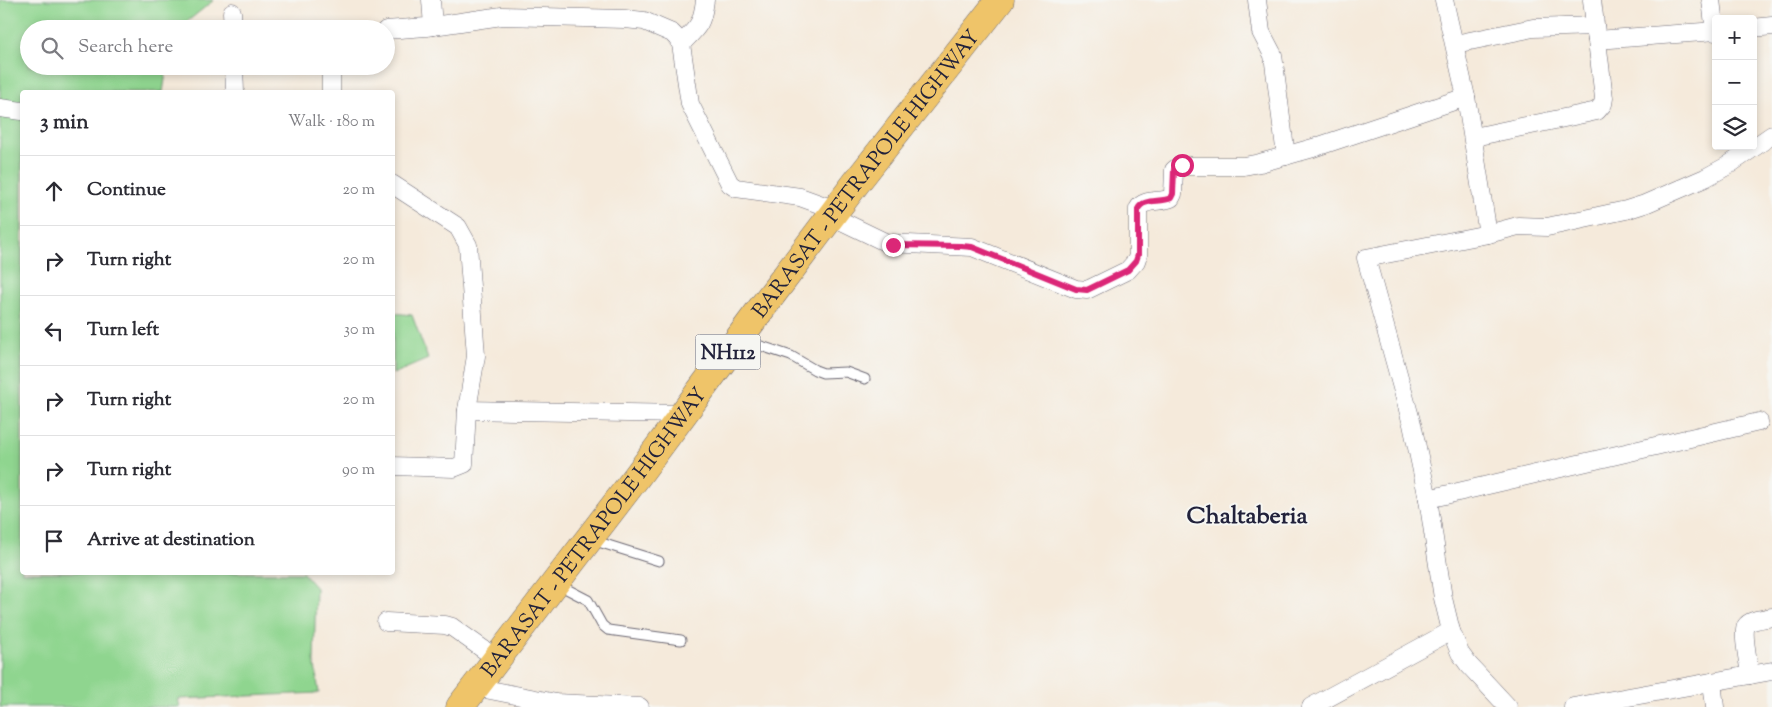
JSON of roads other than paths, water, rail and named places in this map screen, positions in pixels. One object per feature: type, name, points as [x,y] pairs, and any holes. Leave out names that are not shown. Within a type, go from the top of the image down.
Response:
[{"type":"highway","name":"BARASAT - PETRAPOLE HIGHWAY","points":[[467,697],[589,539],[834,213],[1000,0]]},
{"type":"street","points":[[430,0],[433,26]]},
{"type":"street","points":[[681,44],[700,23],[703,17],[705,0]]},
{"type":"street","points":[[1257,0],[1261,32],[1273,55],[1286,156]]},
{"type":"street","points":[[1444,0],[1474,137],[1488,234]]},
{"type":"street","points":[[1474,137],[1597,111],[1600,108],[1604,98],[1592,0]]},
{"type":"street","points":[[1711,0],[1713,15]]},
{"type":"street","points":[[395,29],[502,16],[635,19],[644,21],[672,33],[681,44],[690,104],[730,184],[736,188],[800,197],[834,213],[887,244],[972,247],[1076,289],[1087,290],[1128,270],[1133,265],[1138,255],[1139,205],[1171,198],[1173,194],[1174,170],[1179,166],[1244,166],[1260,164],[1466,97]]},
{"type":"street","points":[[1757,28],[1772,26]]},
{"type":"street","points":[[1455,44],[1533,28],[1596,33],[1712,32]]},
{"type":"street","points":[[234,75],[235,90]]},
{"type":"street","points":[[331,75],[331,90]]},
{"type":"street","points":[[0,108],[20,111]]},
{"type":"street","points":[[1508,707],[1468,664],[1460,653],[1451,631],[1443,598],[1428,499],[1412,424],[1366,258],[1524,225],[1541,227],[1557,225],[1614,213],[1645,204],[1716,172],[1772,135]]},
{"type":"street","points":[[395,186],[458,227],[468,245],[476,356],[467,410],[464,464],[454,468],[395,466]]},
{"type":"street","points":[[467,410],[683,414]]},
{"type":"street","points":[[1428,499],[1759,422]]},
{"type":"street","points":[[1750,674],[1745,634],[1746,626],[1751,622],[1772,617]]},
{"type":"street","points":[[386,622],[452,627],[497,659]]},
{"type":"street","points":[[1311,707],[1451,631]]},
{"type":"street","points":[[1573,707],[1772,670]]},
{"type":"street","points":[[1712,682],[1715,707]]},
{"type":"street","points":[[467,697],[640,707]]},
{"type":"lane","points":[[739,338],[791,356],[815,370],[849,373],[865,379]]},
{"type":"lane","points":[[589,539],[659,561]]},
{"type":"lane","points":[[555,583],[588,600],[602,625],[608,630],[681,640]]},
{"type":"district","name":"Chaltaberia","points":[[1247,515]]}]
